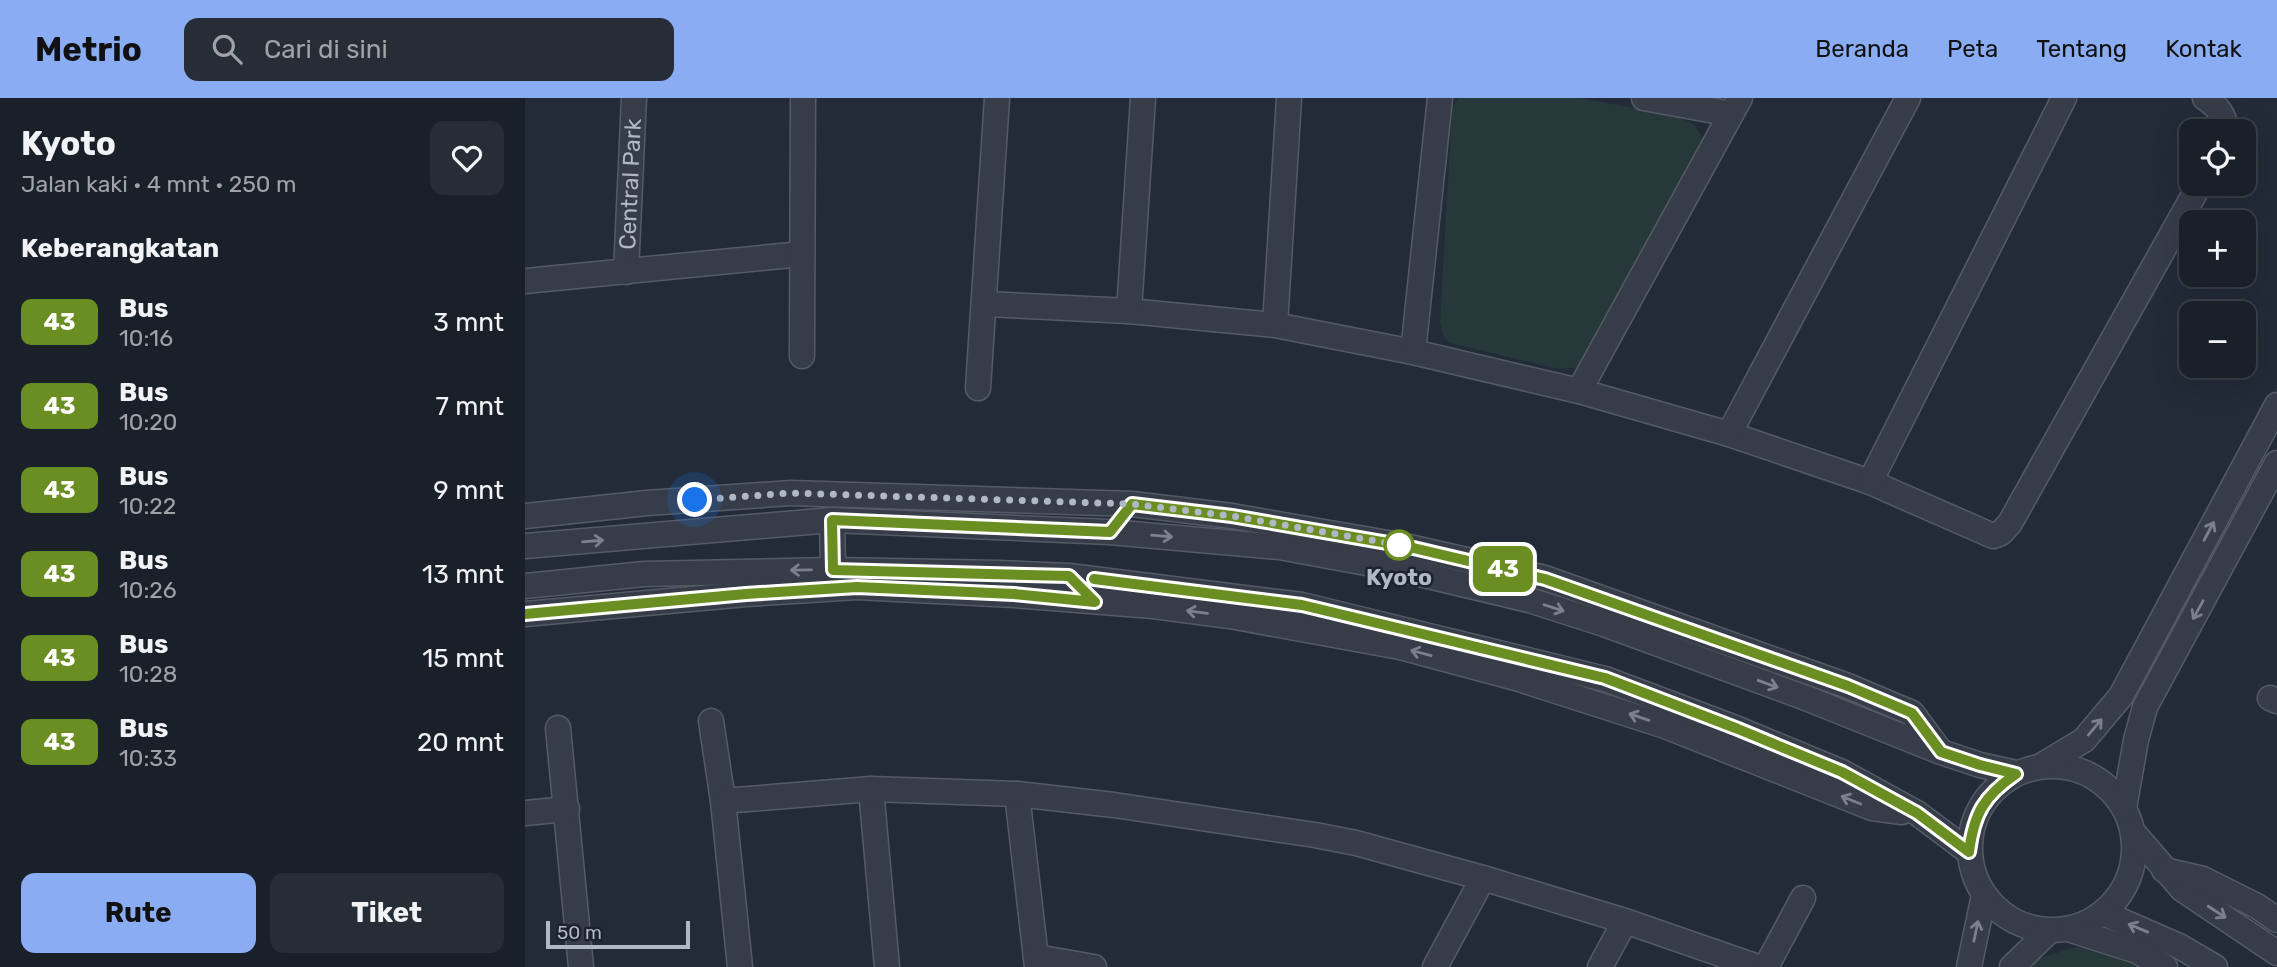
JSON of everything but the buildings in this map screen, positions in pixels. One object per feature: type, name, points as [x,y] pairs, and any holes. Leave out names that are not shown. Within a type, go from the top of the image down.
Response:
[{"type":"street","name":"Central Park","points":[[626,272],[634,98]]},
{"type":"street","points":[[802,356],[803,98]]},
{"type":"street","points":[[978,388],[997,98]]},
{"type":"street","points":[[1129,311],[1143,98]]},
{"type":"street","points":[[1275,325],[1289,98]]},
{"type":"street","points":[[1413,352],[1440,98]]},
{"type":"street","points":[[1579,391],[1735,106],[1644,98]]},
{"type":"street","points":[[1729,434],[1908,98]]},
{"type":"street","points":[[1870,482],[2064,98]]},
{"type":"street","points":[[2205,98],[2218,108],[2225,119]]},
{"type":"street","points":[[985,304],[1129,311],[1275,325],[1413,352],[1579,391],[1729,434],[1870,482],[1993,536],[2001,533],[2010,523],[2193,196]]},
{"type":"street","points":[[525,281],[802,254]]},
{"type":"street","points":[[2165,967],[2137,951],[2059,930],[2030,928],[2000,912],[1984,895],[1974,875],[1969,852],[1972,828],[1981,806],[1996,787],[2016,774],[2040,766],[2084,740],[2121,696],[2277,405]]},
{"type":"street","points":[[2124,808],[2145,707],[2277,463]]},
{"type":"street","points":[[525,516],[647,503],[791,493],[1132,504],[1232,516],[1405,546],[1545,579],[1848,686],[1912,713],[1941,752]]},
{"type":"street","points":[[1110,532],[1132,504]]},
{"type":"street","points":[[525,546],[832,520],[1110,532],[1279,547],[1399,569],[1529,600],[1604,624],[1806,698],[1941,752],[2016,774]]},
{"type":"street","points":[[832,520],[833,570]]},
{"type":"street","points":[[525,586],[644,574],[833,570],[1069,576],[1302,605],[1605,678],[1842,772],[1917,813],[1969,852]]},
{"type":"street","points":[[1069,576],[1095,602]]},
{"type":"street","points":[[525,614],[857,587],[1014,594],[1153,606],[1230,616],[1400,647],[1576,696],[1665,726],[1872,808],[1917,813]]},
{"type":"street","points":[[1590,594],[1604,624]]},
{"type":"street","points":[[1576,696],[1605,678]]},
{"type":"street","points":[[711,720],[723,802],[740,967]]},
{"type":"street","points":[[558,728],[581,967]]},
{"type":"street","points":[[2012,967],[2059,930],[2087,923],[2103,913],[2119,897],[2129,877],[2134,855],[2133,832],[2124,808],[2109,788],[2089,774],[2065,766],[2040,766]]},
{"type":"street","points":[[723,802],[871,789],[1017,794],[1114,805],[1315,835],[1356,843],[1625,920],[1758,967]]},
{"type":"street","points":[[871,789],[887,967]]},
{"type":"street","points":[[1017,794],[1037,962],[1094,967]]},
{"type":"street","points":[[525,813],[566,809]]},
{"type":"street","points":[[2133,832],[2182,889],[2277,953]]},
{"type":"street","points":[[2164,870],[2203,878],[2257,906],[2277,920]]},
{"type":"street","points":[[1435,967],[1483,878]]},
{"type":"street","points":[[1969,967],[1984,895]]},
{"type":"street","points":[[1766,967],[1803,898]]},
{"type":"street","points":[[2103,913],[2179,946],[2215,967]]},
{"type":"street","points":[[1600,967],[1625,920]]},
{"type":"shaded area","points":[[1459,98],[1580,98],[1677,116],[1694,125],[1702,137],[1701,160],[1585,364],[1559,369],[1450,343],[1444,337],[1440,323],[1452,108]]},
{"type":"shaded area","points":[[2075,947],[2112,950],[2143,967],[2026,967],[2031,961]]},
{"type":"bus line","name":"43","points":[[525,614],[857,587],[1014,594],[1095,602],[1069,576],[833,570],[832,520],[1110,532],[1132,504],[1232,516],[1405,546],[1545,579],[1848,686],[1912,713],[1941,752],[2016,774],[1996,787],[1981,806],[1972,828],[1969,852],[1917,813],[1842,772],[1605,678],[1302,605],[1094,579]]},
{"type":"place","name":"Kyoto","points":[[1399,545]]},
{"type":"route","points":[[695,500],[791,493],[1132,504],[1232,516],[1405,546],[1399,545]]}]
